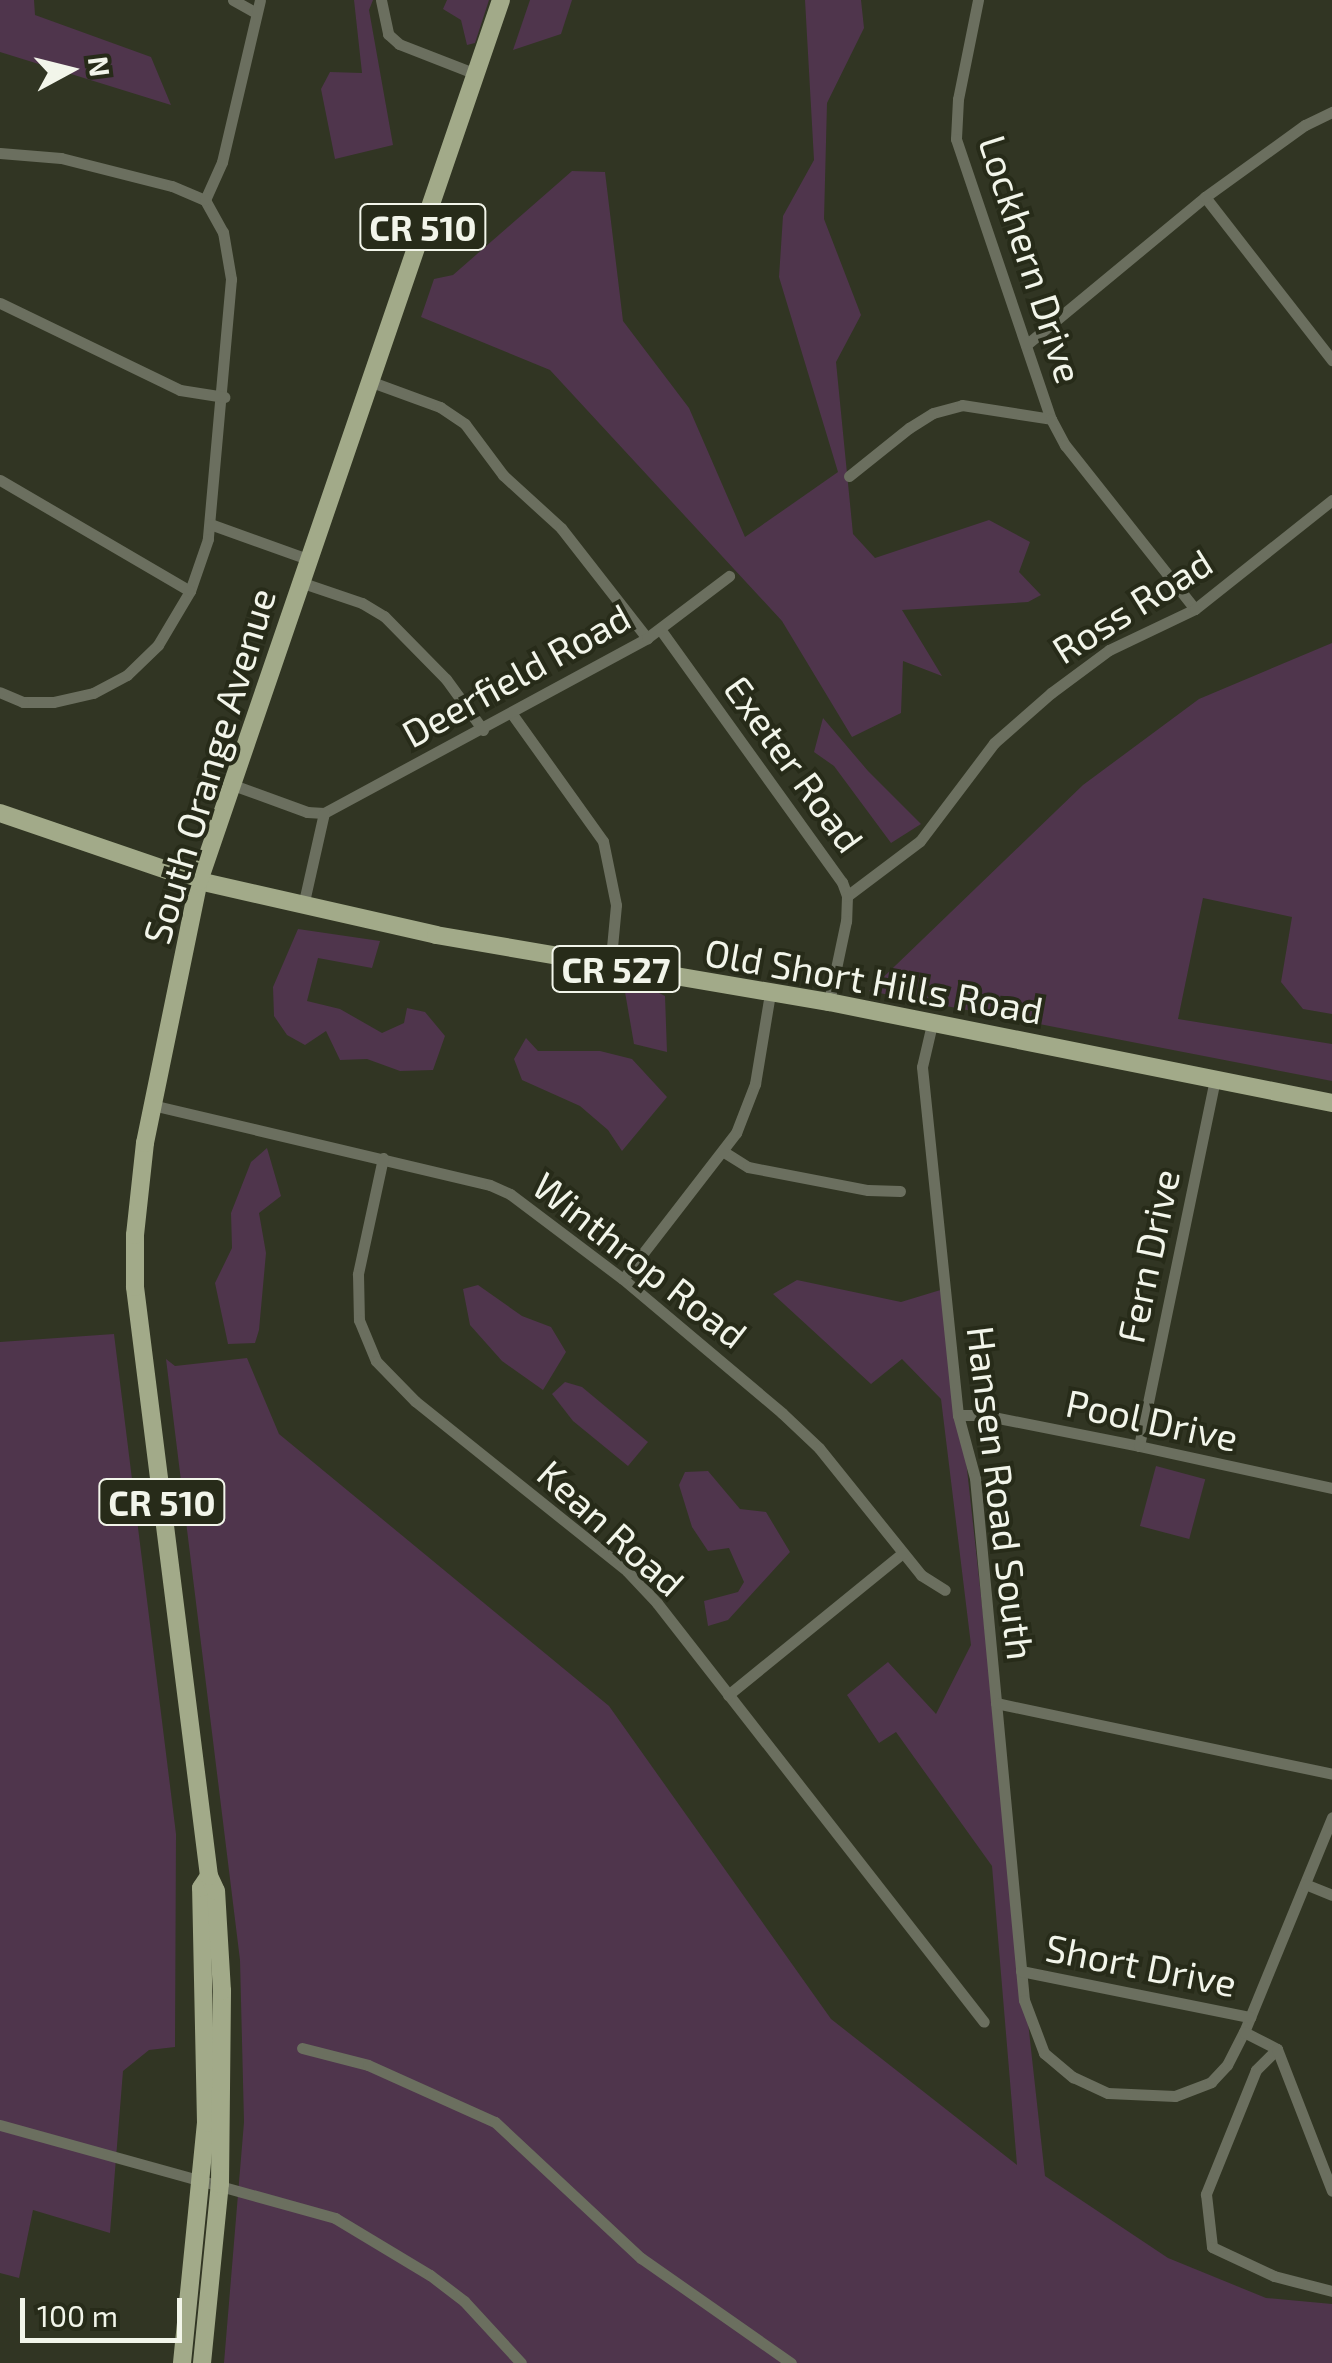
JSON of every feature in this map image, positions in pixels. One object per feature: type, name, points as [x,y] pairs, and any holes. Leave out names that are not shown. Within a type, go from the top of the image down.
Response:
[{"type":"main road","name":"South Orange Avenue","points":[[202,2363],[211,2181],[201,1888],[209,1876],[134,1288],[135,1235],[152,1105],[199,881],[501,0]]},
{"type":"main road","name":"Old Short Hills Road","points":[[0,813],[199,881],[303,906],[610,968],[829,1002],[1332,1103]]},
{"type":"main road","name":"South Orange Avenue","points":[[182,2363],[211,2181]]},
{"type":"street","points":[[204,200],[222,162],[258,7],[233,0]]},
{"type":"street","points":[[381,0],[388,34],[399,44],[476,74]]},
{"type":"street","name":"Lockhern Drive","points":[[978,0],[958,98],[956,139],[1051,419],[1065,444],[1194,609]]},
{"type":"street","points":[[1026,345],[1205,197],[1304,125],[1332,112]]},
{"type":"street","points":[[0,153],[61,158],[172,186],[204,200],[229,249],[224,397],[210,524],[200,573],[158,645],[127,675],[93,693],[38,702],[23,702],[0,692]]},
{"type":"street","points":[[1205,197],[1332,360]]},
{"type":"street","points":[[0,303],[180,390],[224,397]]},
{"type":"street","points":[[369,381],[440,407],[465,424],[512,485],[562,528],[647,638]]},
{"type":"street","points":[[850,476],[933,413],[962,405],[1051,419]]},
{"type":"street","points":[[0,480],[190,591]]},
{"type":"street","name":"Ross Road","points":[[847,896],[920,840],[994,742],[1052,694],[1108,650],[1194,609],[1332,500]]},
{"type":"street","points":[[210,524],[308,560]]},
{"type":"street","name":"Deerfield Road","points":[[324,813],[484,730],[647,638],[729,576]]},
{"type":"street","points":[[300,582],[362,603],[384,616],[446,678],[484,730]]},
{"type":"street","name":"Exeter Road","points":[[660,629],[838,875],[847,896],[829,1002]]},
{"type":"street","points":[[512,714],[603,841],[616,905],[610,968]]},
{"type":"street","points":[[232,785],[307,812],[324,813],[303,906]]},
{"type":"street","points":[[623,1278],[724,1152],[755,1084],[770,992]]},
{"type":"street","name":"Hansen Road South","points":[[932,1024],[922,1068],[958,1415],[975,1478],[1020,1971],[1029,2022],[1044,2053],[1073,2078],[1108,2093],[1175,2096],[1194,2092],[1227,2066],[1332,1818]]},
{"type":"street","name":"Fern Drive","points":[[1139,1446],[1215,1079]]},
{"type":"street","name":"Winthrop Road","points":[[152,1105],[384,1158],[510,1194],[623,1278],[806,1436],[921,1575],[945,1590]]},
{"type":"street","points":[[724,1152],[738,1163],[760,1169],[868,1190],[900,1191]]},
{"type":"street","name":"Kean Road","points":[[384,1158],[357,1292],[359,1320],[376,1360],[415,1401],[627,1571],[984,2022]]},
{"type":"street","name":"Pool Drive","points":[[958,1415],[984,1415],[1332,1488]]},
{"type":"street","points":[[728,1695],[903,1553]]},
{"type":"street","points":[[996,1703],[1332,1774]]},
{"type":"street","points":[[1305,1884],[1332,1895]]},
{"type":"street","name":"Short Drive","points":[[1020,1971],[1250,2017]]},
{"type":"street","points":[[1244,2032],[1277,2049],[1332,2191]]},
{"type":"street","points":[[302,2048],[368,2065],[495,2122],[640,2258],[791,2363]]},
{"type":"street","points":[[1277,2049],[1256,2070],[1206,2194],[1212,2246],[1274,2276],[1332,2292]]},
{"type":"street","points":[[0,2124],[335,2218],[372,2237],[464,2301],[521,2363]]},
{"type":"shaded area","points":[[0,0],[34,0],[35,15],[151,57],[171,105],[0,52]]},
{"type":"shaded area","points":[[354,0],[373,0],[369,10],[393,145],[335,159],[321,89],[330,72],[362,73]]},
{"type":"shaded area","points":[[447,0],[489,0],[475,43],[467,45],[461,20],[443,9]]},
{"type":"shaded area","points":[[530,0],[572,0],[561,34],[513,50]]},
{"type":"shaded area","points":[[805,0],[861,0],[864,28],[827,103],[824,219],[861,315],[836,362],[853,534],[875,558],[989,520],[1030,542],[1019,572],[1041,595],[1028,602],[902,610],[942,676],[903,661],[901,713],[852,737],[782,621],[550,370],[421,317],[434,279],[453,275],[572,171],[605,172],[623,321],[689,408],[745,537],[838,472],[779,277],[783,216],[814,160]]},
{"type":"shaded area","points":[[1332,643],[1332,1014],[1303,1009],[1281,982],[1292,917],[1203,898],[1178,1019],[1332,1044],[1332,1081],[869,991],[1083,785],[1199,699]]},
{"type":"shaded area","points":[[823,718],[921,824],[891,843],[834,766],[814,752]]},
{"type":"shaded area","points":[[298,929],[380,941],[372,968],[318,958],[307,1001],[340,1009],[382,1033],[404,1023],[407,1008],[425,1012],[445,1036],[433,1070],[400,1071],[367,1059],[340,1060],[326,1031],[305,1045],[287,1035],[274,1016],[273,987]]},
{"type":"shaded area","points":[[635,981],[665,996],[667,1052],[634,1044],[625,992]]},
{"type":"shaded area","points":[[526,1038],[538,1051],[600,1051],[632,1059],[667,1097],[622,1151],[608,1130],[580,1106],[522,1080],[514,1059]]},
{"type":"shaded area","points":[[267,1148],[281,1196],[259,1213],[266,1253],[259,1330],[255,1343],[228,1344],[215,1283],[232,1248],[231,1213],[251,1162]]},
{"type":"shaded area","points":[[797,1280],[901,1302],[947,1288],[1045,2176],[1168,2258],[1266,2298],[1332,2304],[1332,2363],[224,2363],[244,2122],[240,1960],[166,1359],[175,1366],[247,1358],[279,1434],[609,1706],[831,2019],[1017,2165],[992,1866],[896,1732],[879,1743],[847,1695],[888,1662],[936,1714],[971,1645],[941,1399],[902,1359],[871,1384],[773,1294]]},
{"type":"shaded area","points":[[478,1285],[522,1316],[551,1327],[566,1352],[543,1390],[502,1361],[470,1325],[463,1289]]},
{"type":"shaded area","points":[[114,1334],[176,1834],[175,2047],[149,2050],[123,2071],[110,2233],[33,2210],[19,2278],[0,2273],[0,1342]]},
{"type":"shaded area","points":[[565,1382],[582,1387],[648,1442],[628,1466],[573,1421],[552,1394]]},
{"type":"shaded area","points":[[1156,1466],[1205,1479],[1189,1539],[1140,1526]]},
{"type":"shaded area","points":[[708,1471],[740,1509],[766,1512],[790,1552],[728,1620],[708,1626],[704,1601],[738,1592],[744,1582],[729,1548],[708,1551],[692,1527],[679,1485],[685,1472]]}]
